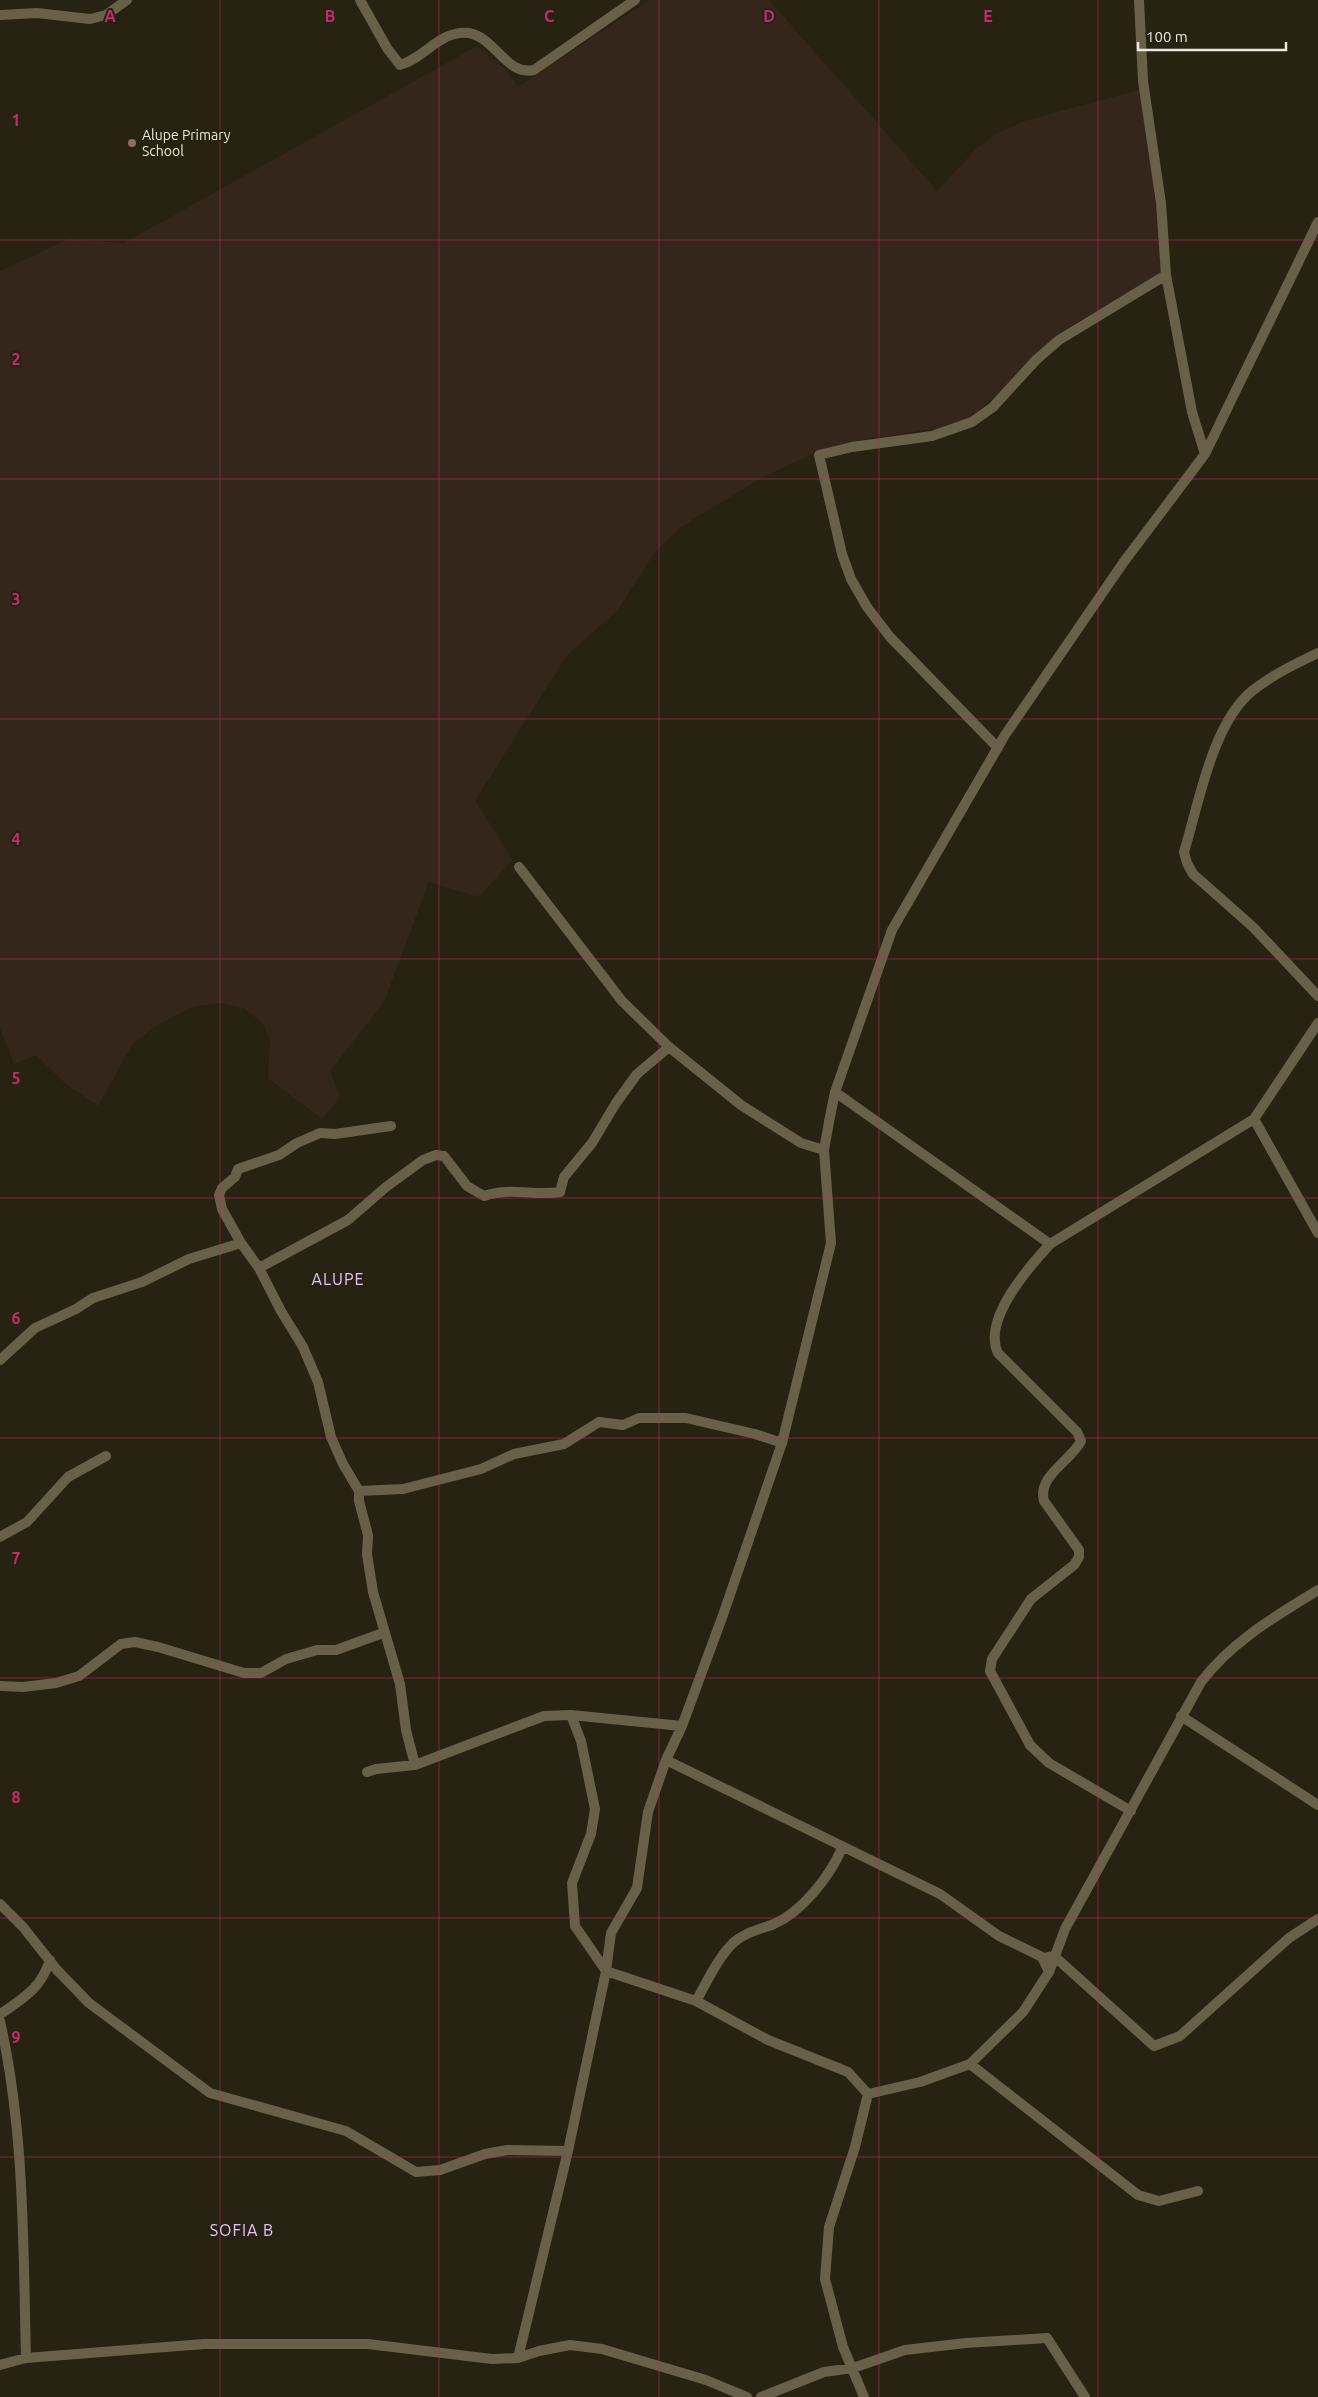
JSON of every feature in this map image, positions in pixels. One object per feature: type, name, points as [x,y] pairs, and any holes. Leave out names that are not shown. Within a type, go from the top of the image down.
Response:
[{"type":"street","points":[[0,15],[37,13],[90,19],[106,15],[127,0]]},
{"type":"street","points":[[360,0],[387,48],[400,65],[409,63],[436,42],[453,34],[470,33],[505,58],[516,70],[525,72],[540,67],[635,0]]},
{"type":"street","points":[[1138,0],[1143,81],[1160,203],[1166,274],[1192,412],[1205,454]]},
{"type":"street","points":[[518,2358],[568,2151],[606,1971],[611,1933],[638,1888],[648,1812],[666,1760],[682,1726],[782,1443],[831,1242],[824,1150],[835,1092],[892,930],[998,748],[1123,563],[1205,454],[1318,222]]},
{"type":"street","points":[[998,748],[890,637],[867,606],[851,579],[842,554],[819,456],[852,447],[932,436],[972,422],[993,407],[1036,360],[1059,340],[1166,274]]},
{"type":"street","points":[[1318,653],[1273,676],[1250,692],[1231,715],[1218,740],[1184,852],[1187,864],[1193,874],[1254,927],[1318,996]]},
{"type":"street","points":[[519,867],[575,943],[622,1001],[669,1047],[698,1073],[756,1115],[801,1143],[824,1150]]},
{"type":"street","points":[[1131,1811],[1049,1763],[1030,1745],[990,1671],[992,1659],[1031,1599],[1074,1565],[1079,1557],[1079,1550],[1044,1501],[1041,1492],[1044,1483],[1077,1449],[1081,1441],[1077,1432],[998,1353],[993,1344],[994,1331],[1008,1298],[1028,1268],[1050,1244],[1254,1119],[1318,1023]]},
{"type":"street","points":[[259,1268],[348,1220],[386,1187],[424,1160],[436,1155],[444,1156],[467,1186],[484,1196],[496,1192],[546,1194],[560,1192],[564,1177],[592,1143],[616,1103],[638,1074],[669,1047]]},
{"type":"street","points":[[835,1092],[1050,1244]]},
{"type":"street","points":[[1254,1119],[1318,1233]]},
{"type":"street","points":[[391,1126],[335,1134],[320,1133],[297,1143],[279,1155],[238,1169],[235,1177],[222,1188],[219,1195],[222,1209],[241,1244],[259,1268],[281,1311],[303,1347],[318,1382],[331,1437],[343,1464],[359,1492],[359,1501],[368,1535],[366,1554],[372,1592],[400,1684],[406,1730],[415,1765]]},
{"type":"street","points":[[0,1360],[35,1328],[76,1309],[93,1298],[142,1282],[189,1259],[241,1244]]},
{"type":"street","points":[[359,1492],[402,1489],[481,1469],[514,1454],[564,1444],[599,1422],[623,1425],[638,1418],[686,1418],[755,1434],[782,1443]]},
{"type":"street","points":[[0,1537],[27,1522],[68,1477],[106,1456]]},
{"type":"street","points":[[868,2094],[920,2082],[970,2064],[1023,2012],[1049,1972],[1065,1929],[1131,1811],[1181,1716],[1213,1666],[1258,1627],[1318,1590]]},
{"type":"street","points":[[0,1686],[23,1687],[56,1683],[78,1676],[121,1644],[135,1642],[244,1673],[261,1673],[286,1659],[317,1650],[336,1650],[383,1633]]},
{"type":"street","points":[[367,1772],[376,1768],[415,1765],[529,1720],[544,1716],[571,1715],[682,1726]]},
{"type":"street","points":[[571,1715],[581,1741],[595,1809],[591,1834],[572,1883],[575,1926],[606,1971],[696,2001],[768,2040],[848,2072],[868,2094]]},
{"type":"street","points":[[1181,1716],[1318,1805]]},
{"type":"street","points":[[666,1760],[842,1848],[940,1894],[1000,1936],[1042,1957],[1054,1956],[1154,2046],[1180,2036],[1263,1960],[1289,1938],[1318,1919]]},
{"type":"street","points":[[696,2001],[732,1944],[744,1934],[775,1924],[788,1916],[827,1876],[842,1848]]},
{"type":"street","points":[[0,1904],[24,1927],[64,1977],[90,2004],[210,2093],[346,2131],[416,2172],[440,2170],[485,2154],[507,2150],[568,2151]]},
{"type":"street","points":[[1042,1957],[1049,1972]]},
{"type":"street","points":[[26,2358],[24,2226],[11,2068],[1,2017],[28,1995],[44,1977],[50,1960]]},
{"type":"street","points":[[44,1977],[64,1977]]},
{"type":"street","points":[[970,2064],[1138,2195],[1159,2201],[1198,2191]]},
{"type":"street","points":[[864,2397],[843,2347],[825,2279],[829,2227],[855,2147],[868,2094]]},
{"type":"street","points":[[761,2397],[824,2372],[853,2368],[905,2350],[966,2343],[1047,2338],[1085,2397]]},
{"type":"street","points":[[0,2366],[26,2358],[204,2344],[368,2344],[492,2359],[518,2358],[539,2351],[570,2345],[602,2349],[706,2380],[747,2397]]},
{"type":"shaded area","points":[[649,0],[769,0],[937,191],[976,149],[999,132],[1024,121],[1142,89],[1163,272],[1052,339],[1001,391],[976,413],[960,422],[947,427],[860,440],[819,451],[763,477],[681,527],[655,552],[617,611],[567,655],[475,801],[513,860],[478,897],[429,882],[384,1002],[330,1071],[340,1097],[322,1119],[268,1078],[270,1041],[263,1024],[244,1008],[219,1003],[192,1007],[154,1027],[132,1045],[98,1106],[65,1083],[36,1055],[14,1064],[0,1028],[0,271],[69,239],[124,243],[477,46],[506,69],[518,87]]},
{"type":"place","name":"Alupe Primary School","points":[[132,143]]},
{"type":"district","name":"ALUPE","points":[[338,1279]]},
{"type":"district","name":"SOFIA B","points":[[242,2230]]}]
